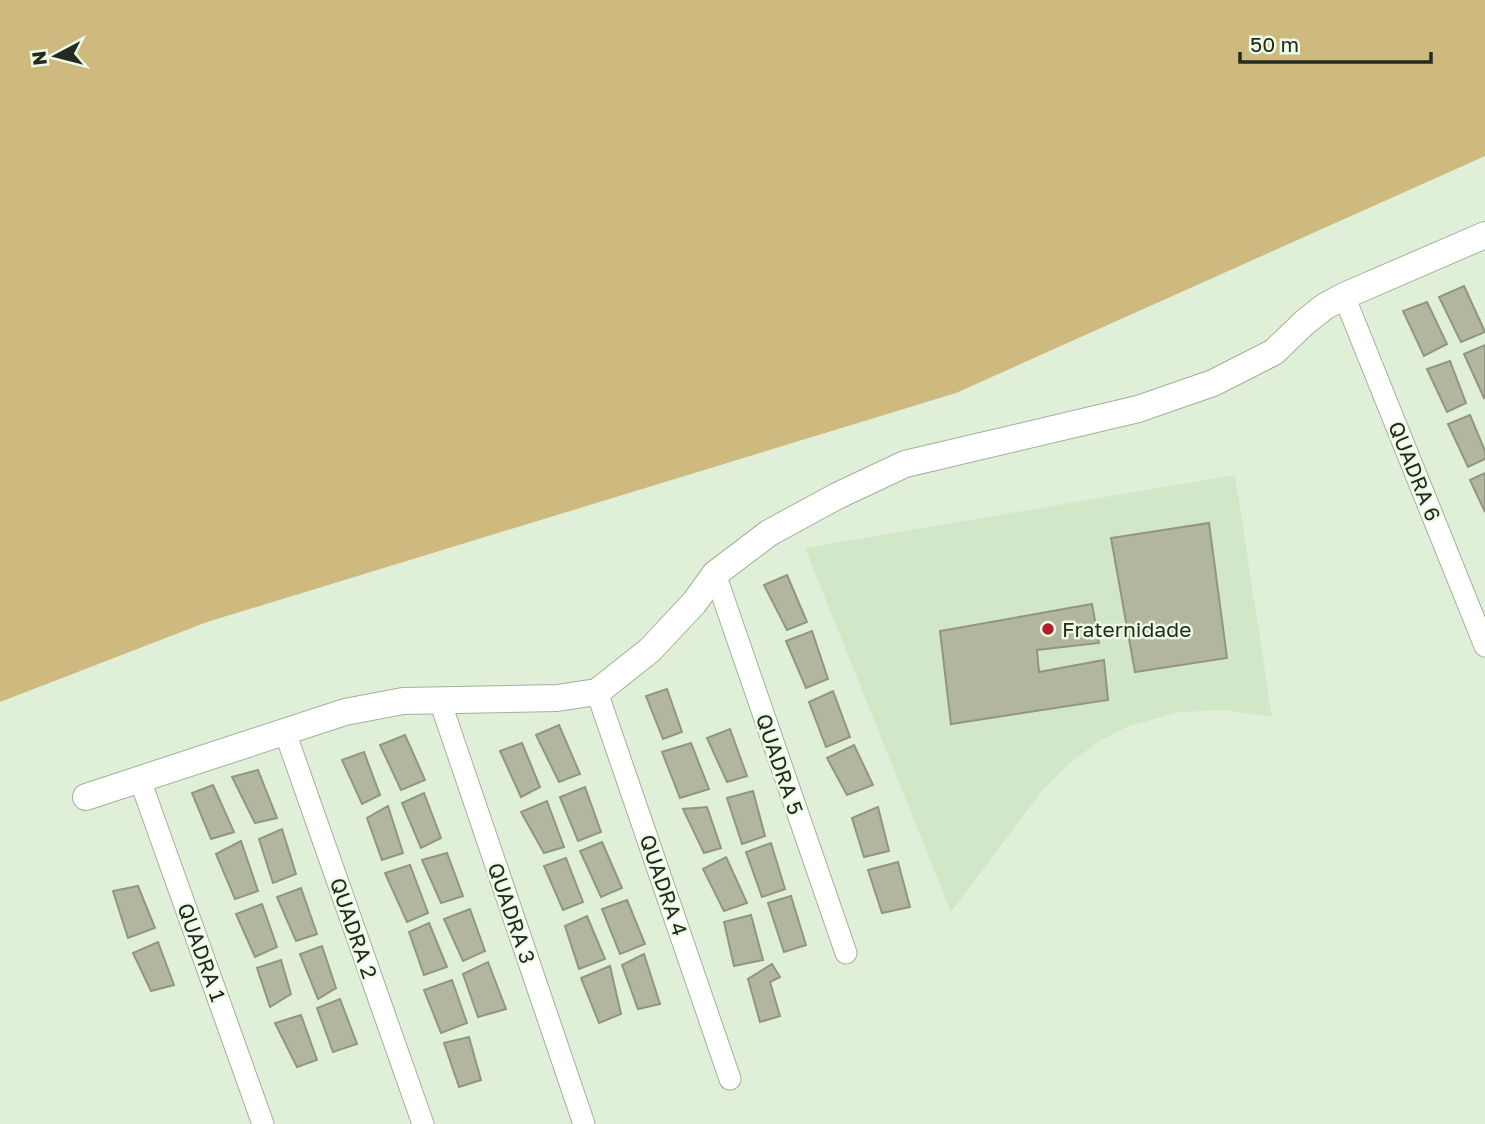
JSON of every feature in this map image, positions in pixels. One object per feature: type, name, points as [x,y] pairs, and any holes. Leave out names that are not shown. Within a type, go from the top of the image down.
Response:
[{"type":"street","points":[[86,797],[345,712],[403,701],[557,698],[597,692],[650,650],[694,603],[715,575],[769,533],[837,496],[905,464],[1138,409],[1213,383],[1274,352],[1324,307],[1344,296],[1485,235]]},
{"type":"street","name":"QUADRA 6","points":[[1344,296],[1485,646]]},
{"type":"street","name":"QUADRA 5","points":[[715,575],[846,953]]},
{"type":"street","name":"QUADRA 4","points":[[597,692],[730,1079]]},
{"type":"street","name":"QUADRA 3","points":[[440,701],[584,1124]]},
{"type":"street","name":"QUADRA 2","points":[[285,732],[423,1124]]},
{"type":"street","name":"QUADRA 1","points":[[140,780],[263,1124]]},
{"type":"shaded area","points":[[0,0],[1485,0],[1485,156],[956,393],[207,622],[0,702]]},
{"type":"shaded area","name":"Fraternidade","points":[[1235,475],[1272,717],[1224,710],[1180,712],[1129,726],[1098,742],[1070,763],[1042,791],[951,912],[805,548]]},
{"type":"building","points":[[1464,286],[1485,332],[1461,342],[1439,297]]},
{"type":"building","points":[[1427,302],[1447,344],[1424,356],[1403,311]]},
{"type":"building","points":[[1485,345],[1485,397],[1484,398],[1464,354]]},
{"type":"building","points":[[1450,361],[1466,403],[1447,412],[1427,369]]},
{"type":"building","points":[[1470,415],[1485,451],[1485,459],[1468,467],[1448,424]]},
{"type":"building","points":[[1485,473],[1485,512],[1470,480]]},
{"type":"building","points":[[1209,523],[1227,658],[1135,672],[1111,538]]},
{"type":"building","points":[[787,575],[807,622],[787,630],[764,585]]},
{"type":"building","points":[[1092,604],[1099,643],[1037,650],[1039,672],[1104,660],[1108,700],[951,724],[940,631]]},
{"type":"building","points":[[812,631],[828,679],[806,688],[786,641]]},
{"type":"building","points":[[667,689],[682,732],[663,739],[646,696]]},
{"type":"building","points":[[833,691],[850,737],[826,747],[809,702]]},
{"type":"building","points":[[559,725],[580,774],[559,782],[536,735]]},
{"type":"building","points":[[730,729],[747,776],[727,782],[707,738]]},
{"type":"building","points":[[405,735],[425,780],[401,790],[380,745]]},
{"type":"building","points":[[522,743],[540,787],[521,797],[500,751]]},
{"type":"building","points":[[691,743],[709,789],[680,798],[662,752]]},
{"type":"building","points":[[854,745],[873,785],[847,795],[827,758]]},
{"type":"building","points":[[364,752],[380,795],[362,804],[342,760]]},
{"type":"building","points":[[258,770],[277,818],[255,823],[232,777]]},
{"type":"building","points":[[213,785],[234,832],[211,839],[192,793]]},
{"type":"building","points":[[585,787],[601,832],[578,841],[560,797]]},
{"type":"building","points":[[753,791],[765,836],[742,844],[727,798]]},
{"type":"building","points":[[424,793],[441,838],[421,848],[402,803]]},
{"type":"building","points":[[547,801],[564,847],[544,853],[521,812]]},
{"type":"building","points":[[388,806],[403,853],[382,860],[367,818]]},
{"type":"building","points":[[707,807],[721,848],[704,853],[683,809]]},
{"type":"building","points":[[878,807],[889,851],[864,857],[852,818]]},
{"type":"building","points":[[282,829],[296,874],[273,883],[259,839]]},
{"type":"building","points":[[241,841],[258,891],[235,899],[216,854]]},
{"type":"building","points":[[602,842],[622,888],[601,897],[580,851]]},
{"type":"building","points":[[771,843],[785,889],[762,897],[746,852]]},
{"type":"building","points":[[447,853],[463,896],[441,903],[422,860]]},
{"type":"building","points":[[726,857],[747,903],[724,911],[703,869]]},
{"type":"building","points":[[566,858],[583,902],[563,910],[544,866]]},
{"type":"building","points":[[898,862],[910,907],[882,913],[868,870]]},
{"type":"building","points":[[410,865],[428,913],[407,922],[385,873]]},
{"type":"building","points":[[138,886],[155,928],[128,938],[113,891]]},
{"type":"building","points":[[301,888],[317,934],[296,941],[277,897]]},
{"type":"building","points":[[791,896],[806,945],[784,952],[768,903]]},
{"type":"building","points":[[627,900],[645,944],[620,954],[602,909]]},
{"type":"building","points":[[262,904],[277,947],[255,957],[236,914]]},
{"type":"building","points":[[470,909],[485,951],[463,961],[444,919]]},
{"type":"building","points":[[751,915],[763,960],[734,966],[724,922]]},
{"type":"building","points":[[587,916],[605,959],[579,969],[565,926]]},
{"type":"building","points":[[429,923],[447,967],[424,975],[409,932]]},
{"type":"building","points":[[158,942],[174,985],[151,991],[133,953]]},
{"type":"building","points":[[322,946],[336,988],[318,999],[300,954]]},
{"type":"building","points":[[644,954],[660,1004],[638,1009],[622,965]]},
{"type":"building","points":[[281,960],[291,994],[270,1007],[257,968]]},
{"type":"building","points":[[488,962],[506,1009],[478,1017],[463,974]]},
{"type":"building","points":[[772,964],[780,977],[770,982],[780,1016],[760,1022],[748,979]]},
{"type":"building","points":[[610,966],[621,1014],[599,1023],[581,978]]},
{"type":"building","points":[[452,980],[467,1023],[441,1033],[424,990]]},
{"type":"building","points":[[340,999],[357,1044],[333,1052],[317,1008]]},
{"type":"building","points":[[301,1015],[317,1060],[297,1067],[275,1023]]},
{"type":"building","points":[[469,1037],[481,1080],[459,1087],[444,1043]]},
{"type":"place","name":"Fraternidade","points":[[1048,629]]}]
